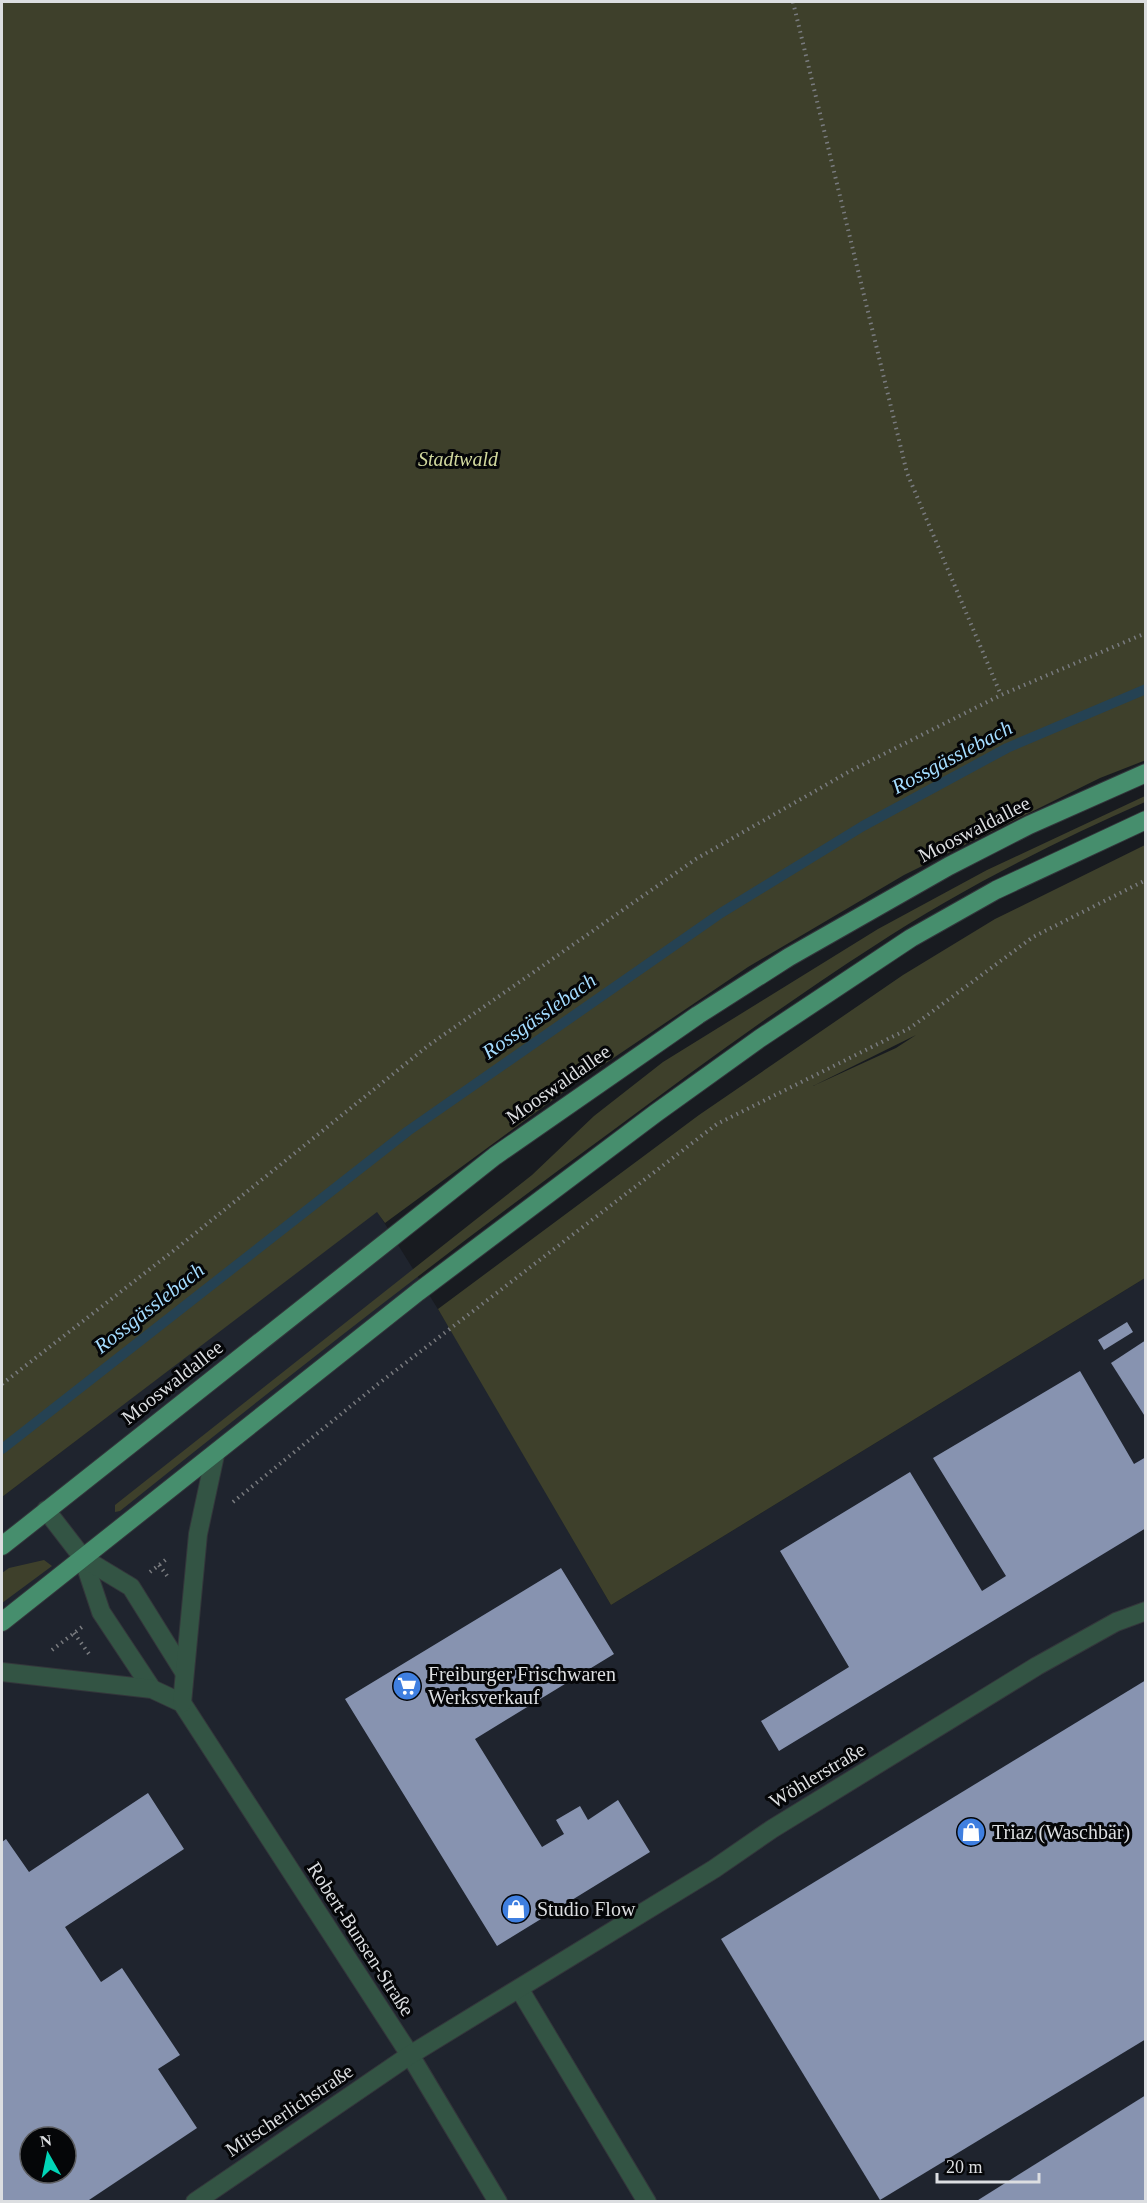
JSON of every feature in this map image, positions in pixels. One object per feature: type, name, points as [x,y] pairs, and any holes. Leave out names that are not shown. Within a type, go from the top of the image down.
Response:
[{"type":"main road","name":"Mooswaldallee","points":[[2,1546],[495,1156],[698,1015],[789,957],[949,866],[1029,825],[1146,772]]},
{"type":"main road","points":[[2,1622],[216,1455],[418,1292],[656,1113],[759,1039],[911,938],[996,890],[1146,820]]},
{"type":"street","points":[[2,1672],[152,1689],[182,1703],[198,1534],[216,1455]]},
{"type":"street","points":[[46,1510],[83,1558],[101,1612],[152,1689]]},
{"type":"street","points":[[83,1558],[131,1587],[184,1672]]},
{"type":"street","name":"Wöhlerstraße","points":[[410,2055],[714,1869],[772,1829],[1027,1672],[1116,1622],[1146,1611]]},
{"type":"street","name":"Robert-Bunsen-Straße","points":[[182,1703],[410,2055],[498,2202]]},
{"type":"street","points":[[519,1990],[647,2202]]},
{"type":"street","name":"Mitscherlichstraße","points":[[195,2202],[410,2055]]},
{"type":"path","points":[[793,2],[907,473],[1001,695]]},
{"type":"path","points":[[2,1384],[187,1241],[429,1045],[696,859],[852,770],[1001,695],[1146,633]]},
{"type":"path","points":[[232,1503],[378,1384],[717,1124],[909,1029],[1033,937],[1146,880]]},
{"type":"path","points":[[131,1587],[198,1534]]},
{"type":"path","points":[[23,1673],[101,1612]]},
{"type":"shaded area","points":[[377,1211],[454,1335],[611,1605],[1145,1278],[1145,2201],[2,2202],[2,1497]]},
{"type":"green space","name":"Stadtwald","points":[[2,2],[1145,2],[1145,687],[1006,747],[862,825],[864,827],[1009,750],[1145,691],[1146,760],[1100,778],[904,875],[748,967],[569,1088],[385,1223],[377,1212],[2,1497]]},
{"type":"green space","points":[[1145,796],[1145,802],[1041,851],[906,925],[774,1013],[487,1224],[120,1511],[115,1512],[115,1505],[532,1175],[594,1116],[663,1062],[878,929],[987,870]]},
{"type":"green space","points":[[1145,845],[1145,1278],[611,1605],[438,1309],[699,1115],[903,975],[995,919]],"holes":[[[916,1035],[896,1048],[813,1086]]]},
{"type":"green space","points":[[44,1560],[52,1566],[2,1603],[2,1573],[9,1568]]},
{"type":"building","points":[[1127,1322],[1133,1332],[1104,1350],[1098,1340]]},
{"type":"building","points":[[1146,1340],[1146,1418],[1111,1363]]},
{"type":"building","points":[[1080,1371],[1134,1464],[1146,1457],[1146,1528],[779,1751],[761,1721],[849,1667],[780,1551],[910,1472],[982,1591],[1006,1576],[933,1458]]},
{"type":"building","points":[[561,1568],[614,1654],[475,1739],[542,1847],[564,1834],[556,1820],[580,1806],[588,1820],[618,1800],[650,1852],[497,1946],[345,1699]]},
{"type":"building","points":[[1146,1680],[1146,2039],[880,2200],[721,1939]]},
{"type":"building","points":[[148,1793],[184,1849],[65,1927],[101,1982],[122,1968],[180,2055],[158,2069],[197,2128],[86,2202],[2,2202],[2,1842],[6,1839],[29,1872]]},
{"type":"building","points":[[1146,2095],[1146,2202],[975,2202]]},
{"type":"waterway","name":"Rossgässlebach","points":[[2,1449],[408,1131],[721,913],[863,826],[1007,748],[1146,689]]},
{"type":"place","name":"Freiburger Frischwaren Werksverkauf","points":[[407,1686]]},
{"type":"place","name":"Triaz (Waschbär)","points":[[971,1832]]},
{"type":"place","name":"Studio Flow","points":[[516,1909]]}]
